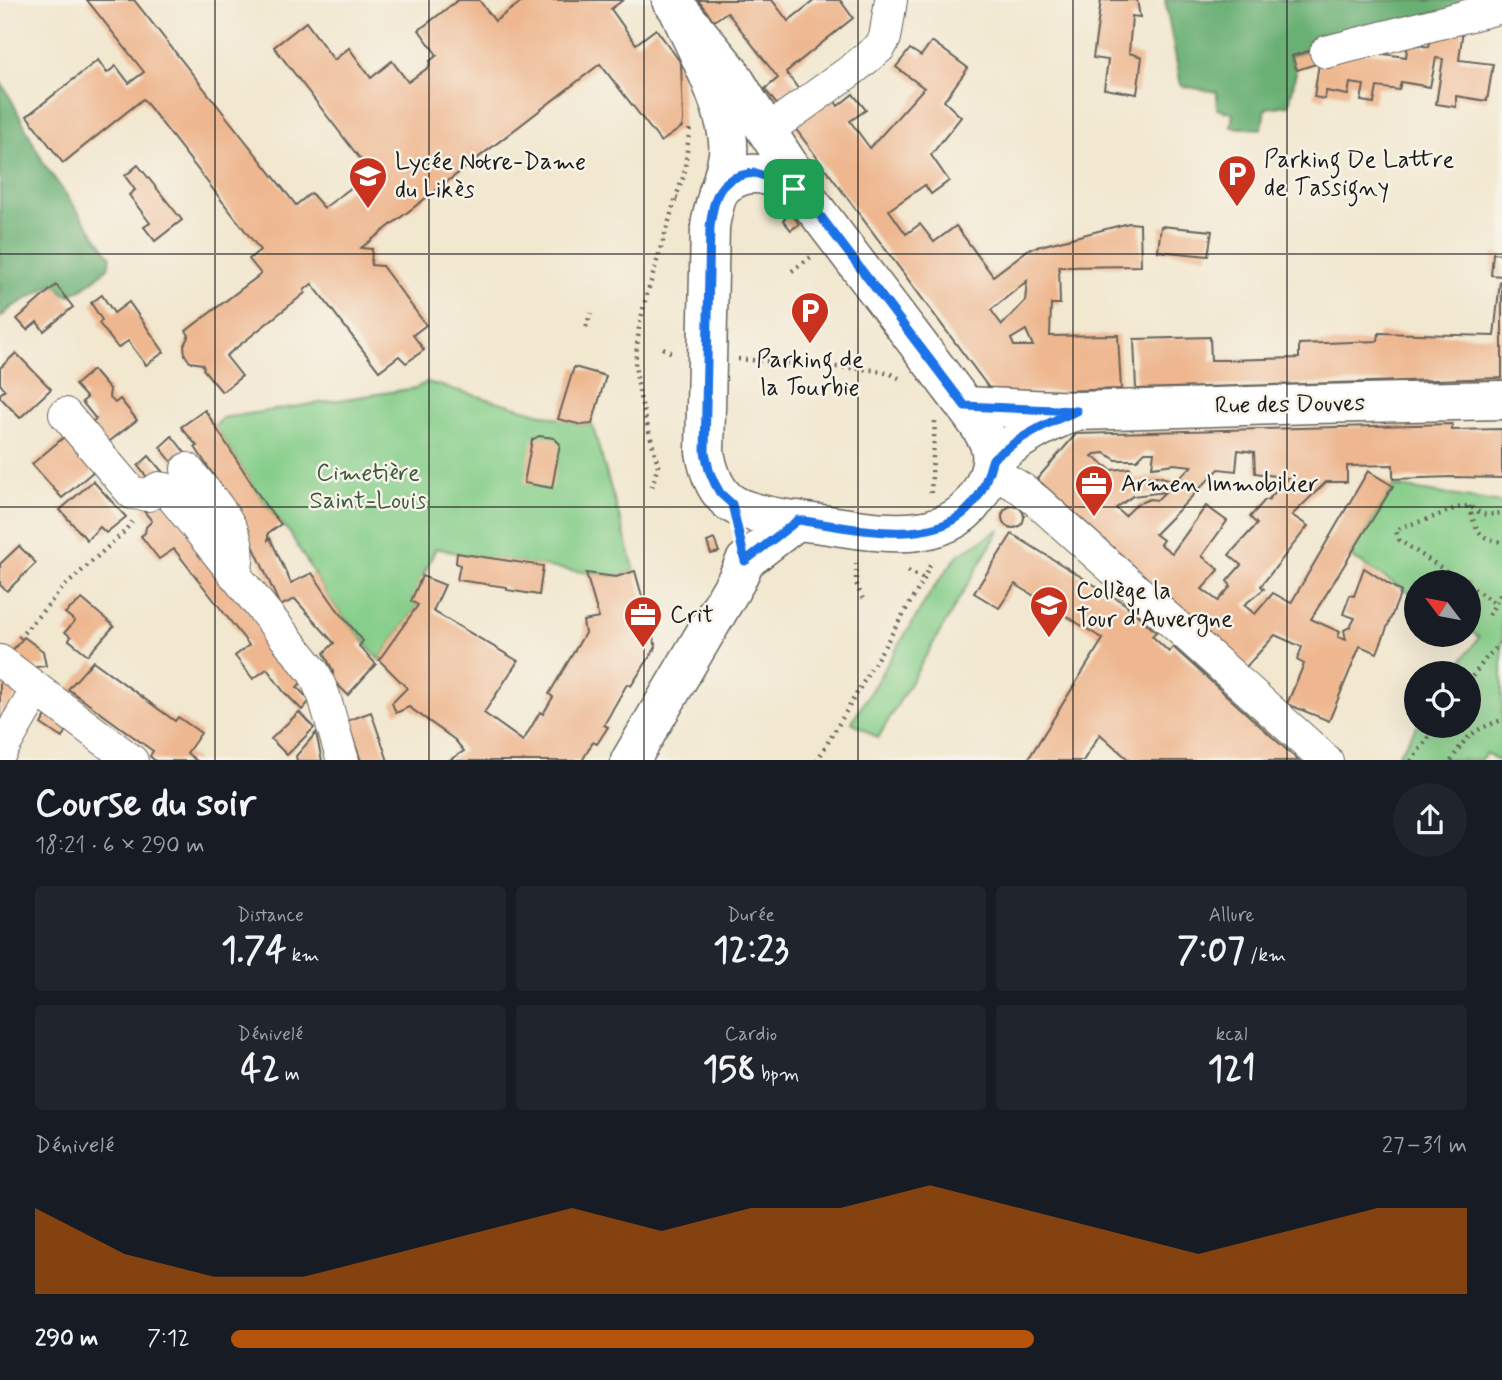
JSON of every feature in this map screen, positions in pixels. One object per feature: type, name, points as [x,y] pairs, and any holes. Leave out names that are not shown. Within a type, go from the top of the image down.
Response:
[{"type":"main road","points":[[675,6],[719,56],[796,176],[806,197],[950,412],[989,440],[991,465],[984,486],[966,511],[946,523],[919,532],[884,532],[798,520],[759,513],[732,504],[715,484],[705,452],[710,227],[728,156],[727,137],[717,96],[675,6]]},
{"type":"main road","points":[[718,192],[727,181],[736,176],[755,173],[783,182],[806,197]]},
{"type":"main road","name":"Rue des Douves","points":[[950,412],[1502,400]]},
{"type":"main road","name":"Rue des Douves","points":[[991,465],[1017,440],[1077,411]]},
{"type":"main road","points":[[732,504],[745,561]]},
{"type":"main road","points":[[631,760],[736,581],[745,561],[798,520]]},
{"type":"street","points":[[767,131],[873,55],[883,43],[891,0]]},
{"type":"street","points":[[1326,52],[1502,7]]},
{"type":"street","points":[[65,414],[132,493],[148,495],[159,488],[166,489],[314,673],[324,696],[343,760]]},
{"type":"street","points":[[991,465],[1053,514],[1326,760]]},
{"type":"street","points":[[187,469],[233,529],[238,555],[235,575]]},
{"type":"street","points":[[10,650],[37,689],[131,760]]},
{"type":"street","points":[[0,754],[37,689]]},
{"type":"path","points":[[652,487],[658,465],[640,397],[635,365],[644,305],[676,197]]},
{"type":"path","points":[[792,271],[808,259]]},
{"type":"path","points":[[586,327],[591,313]]},
{"type":"path","points":[[707,358],[873,370],[891,374],[906,382]]},
{"type":"path","points":[[932,486],[950,412]]},
{"type":"path","points":[[1469,506],[1480,533],[1502,543]]},
{"type":"path","points":[[1445,570],[1399,540],[1396,531],[1446,510],[1469,506],[1480,514],[1502,513]]},
{"type":"path","points":[[10,650],[63,588],[132,524]]},
{"type":"path","points":[[818,760],[931,566],[932,547],[919,532]]},
{"type":"path","points":[[856,565],[856,583],[864,602]]},
{"type":"path","points":[[908,570],[924,579]]},
{"type":"path","points":[[1489,615],[1502,592]]},
{"type":"path","points":[[1481,594],[1495,603]]},
{"type":"path","points":[[1481,665],[1502,642]]},
{"type":"path","points":[[1452,760],[1474,732],[1502,720]]},
{"type":"path","points":[[1412,760],[1428,738]]},
{"type":"green space","points":[[1165,0],[1502,0],[1323,44],[1290,56],[1296,72],[1289,105],[1266,108],[1261,129],[1231,127],[1233,113],[1217,109],[1217,92],[1181,86]]},
{"type":"green space","points":[[0,81],[44,164],[111,257],[108,268],[85,287],[68,296],[54,284],[12,307],[0,318]]},
{"type":"green space","name":"Cimetière Saint-Louis","points":[[427,382],[582,425],[592,424],[635,571],[616,577],[465,555],[436,548],[412,600],[418,605],[379,660],[336,608],[290,533],[266,506],[215,426],[222,418],[416,388]]},
{"type":"green space","points":[[1393,486],[1502,503],[1502,760],[1496,760],[1487,753],[1480,760],[1395,760],[1409,738],[1481,738],[1481,661],[1461,661],[1471,648],[1481,647],[1481,570],[1404,570],[1404,590],[1350,556]]},
{"type":"green space","points":[[1000,529],[878,738],[852,722],[934,587],[958,555]]},
{"type":"building","points":[[87,0],[134,0],[296,205],[311,193],[324,208],[371,173],[274,47],[306,22],[334,60],[349,48],[371,78],[392,61],[408,82],[429,67],[430,61],[437,55],[419,30],[458,0],[479,0],[495,21],[524,0],[623,0],[611,9],[636,44],[656,29],[681,63],[682,127],[661,142],[600,64],[361,248],[372,249],[371,265],[382,266],[426,325],[413,335],[424,350],[406,363],[399,356],[379,371],[312,284],[304,290],[305,293],[226,356],[242,376],[222,392],[202,364],[190,362],[185,355],[184,345],[189,335],[186,331],[261,274],[249,259],[260,250],[143,99],[63,163],[27,116],[98,60],[107,73],[116,66],[129,83],[144,72]]},
{"type":"building","points":[[698,0],[772,0],[788,21],[815,0],[840,0],[853,18],[786,72],[802,94],[781,110],[765,89],[778,78],[727,12],[714,21]]},
{"type":"building","points":[[1101,0],[1137,0],[1140,17],[1132,16],[1129,53],[1142,57],[1137,94],[1104,89],[1108,60],[1093,58]]},
{"type":"building","points":[[1463,29],[1459,60],[1493,64],[1487,101],[1456,96],[1456,107],[1436,104],[1443,59],[1436,58],[1430,87],[1401,82],[1399,90],[1377,87],[1374,103],[1361,101],[1364,85],[1350,83],[1348,95],[1326,91],[1325,99],[1314,97],[1319,63],[1370,52],[1406,57],[1408,43],[1429,47],[1433,30]]},
{"type":"building","points":[[933,42],[968,68],[944,101],[961,117],[931,155],[949,181],[931,194],[925,185],[889,210],[906,234],[920,224],[934,242],[956,226],[993,276],[1029,249],[1129,223],[1140,224],[1141,266],[1059,267],[1060,304],[1051,304],[1050,336],[1118,335],[1121,389],[1001,393],[989,388],[792,124],[831,95],[838,106],[853,94],[866,110],[850,121],[870,148],[924,88],[896,67],[910,49],[921,56]],"holes":[[[1027,281],[1025,301],[1002,325],[991,310]],[[1026,330],[1033,346],[1014,346],[1011,339]]]},
{"type":"building","points":[[1322,47],[1319,63],[1297,70],[1292,56]]},
{"type":"building","points":[[138,165],[182,220],[155,241],[144,227],[150,223],[129,195],[135,190],[125,176]]},
{"type":"building","points":[[791,213],[799,224],[791,230],[783,220]]},
{"type":"building","points":[[1161,226],[1212,231],[1208,256],[1158,251]]},
{"type":"building","points":[[1493,253],[1502,254],[1502,276],[1491,275]]},
{"type":"building","points":[[1500,281],[1502,378],[1136,389],[1134,339],[1210,337],[1211,360],[1228,360],[1299,358],[1299,344],[1378,341],[1379,333],[1494,336]]},
{"type":"building","points":[[56,285],[73,307],[44,331],[37,322],[27,330],[17,319]]},
{"type":"building","points":[[102,295],[114,313],[129,302],[164,352],[146,365],[128,341],[118,348],[99,323],[102,320],[91,303]]},
{"type":"building","points":[[16,353],[51,389],[20,418],[0,397],[5,390],[0,384],[0,368]]},
{"type":"building","points":[[574,367],[606,376],[592,424],[582,425],[558,419]]},
{"type":"building","points":[[93,370],[110,390],[109,397],[115,403],[120,399],[137,420],[102,447],[86,426],[96,419],[82,402],[87,398],[75,385]]},
{"type":"building","points":[[205,410],[266,506],[281,524],[268,533],[268,540],[270,538],[291,583],[312,573],[363,641],[359,646],[376,664],[348,695],[330,676],[333,671],[324,653],[334,643],[295,599],[280,606],[241,518],[195,447],[197,446],[181,427]]},
{"type":"building","points":[[1452,424],[1452,430],[1502,429],[1502,478],[1393,479],[1393,465],[1347,466],[1347,482],[1326,482],[1292,515],[1308,526],[1261,586],[1264,589],[1244,605],[1255,614],[1273,593],[1291,603],[1368,471],[1393,486],[1311,619],[1340,632],[1338,637],[1346,640],[1344,630],[1350,627],[1355,618],[1343,614],[1350,595],[1354,596],[1364,568],[1401,592],[1377,653],[1360,646],[1329,721],[1287,704],[1304,664],[1297,660],[1302,647],[1275,635],[1246,667],[1037,479],[1076,434]],"holes":[[[1238,450],[1254,452],[1255,473],[1288,478],[1250,517],[1257,524],[1229,555],[1241,565],[1227,581],[1231,586],[1218,601],[1202,589],[1219,570],[1202,556],[1227,521],[1206,506],[1172,553],[1160,544],[1163,540],[1155,534],[1219,469],[1236,471]],[[1145,452],[1154,452],[1152,467],[1174,464],[1192,466],[1176,481],[1157,476],[1131,479],[1130,468],[1111,470],[1092,456],[1105,453],[1116,460],[1137,460]],[[1165,492],[1157,500],[1150,499],[1137,504],[1125,516],[1116,508],[1133,496]]]},
{"type":"building","points":[[172,436],[186,454],[176,467],[160,447]]},
{"type":"building","points":[[539,436],[554,438],[560,444],[552,488],[524,483],[532,440]]},
{"type":"building","points":[[64,437],[94,471],[62,498],[32,464]]},
{"type":"building","points":[[149,456],[166,476],[154,486],[138,466]]},
{"type":"building","points":[[93,481],[126,517],[106,533],[100,527],[87,540],[60,510]]},
{"type":"building","points":[[159,495],[302,682],[297,687],[310,701],[302,710],[267,669],[253,679],[235,656],[249,645],[174,549],[159,559],[141,536],[152,521],[142,509]]},
{"type":"building","points":[[1013,506],[1021,509],[1024,517],[1021,525],[1013,528],[1005,525],[1002,517],[1005,509]]},
{"type":"building","points":[[1012,534],[1125,604],[1156,632],[1152,636],[1169,652],[1173,647],[1298,760],[1129,760],[1100,734],[1084,760],[1028,760],[1103,639],[1015,584],[999,608],[974,593]]},
{"type":"building","points":[[714,539],[719,552],[711,554],[707,542]]},
{"type":"building","points":[[19,546],[36,563],[7,591],[0,585],[0,564]]},
{"type":"building","points":[[457,553],[543,566],[539,595],[507,590],[507,587],[457,580],[460,565],[456,563]]},
{"type":"building","points":[[635,571],[656,647],[631,686],[627,684],[604,725],[608,727],[597,744],[593,742],[583,760],[450,760],[464,751],[455,740],[409,707],[396,713],[392,703],[407,688],[379,660],[418,605],[411,601],[422,576],[445,585],[433,611],[518,661],[484,713],[523,741],[540,712],[543,714],[553,697],[549,694],[585,633],[583,621],[599,618],[586,573],[616,577]]},
{"type":"building","points":[[82,599],[114,626],[88,655],[69,640],[71,637],[65,632],[75,621],[65,613]]},
{"type":"building","points":[[24,637],[43,651],[46,666],[28,668],[9,654]]},
{"type":"building","points":[[93,661],[175,721],[178,717],[201,733],[187,753],[196,760],[154,760],[150,756],[153,751],[68,689]]},
{"type":"building","points":[[0,673],[20,688],[0,724]]},
{"type":"building","points":[[50,709],[70,724],[62,738],[41,724]]},
{"type":"building","points":[[299,712],[314,728],[287,755],[271,739]]},
{"type":"building","points":[[371,712],[388,760],[361,760],[347,721]]},
{"type":"building","points":[[316,733],[322,760],[297,760],[296,756]]},
{"type":"place","name":"Parking De Lattre de Tassigny","points":[[1237,208]]},
{"type":"place","name":"Lycée Notre-Dame du Likès","points":[[368,210]]},
{"type":"place","name":"Parking de la Tourbie","points":[[810,345]]},
{"type":"place","name":"Armen Immobilier","points":[[1094,518]]},
{"type":"place","name":"Collège la Tour d'Auvergne","points":[[1049,639]]},
{"type":"place","name":"Crit","points":[[643,649]]},
{"type":"route","points":[[755,173],[783,182],[794,189],[806,197],[965,406],[1077,411],[1035,429],[993,459],[978,497],[966,511],[936,528],[898,533],[798,520],[745,561],[732,504],[715,484],[705,452],[710,227],[718,192],[727,181],[736,176],[755,173]]}]
